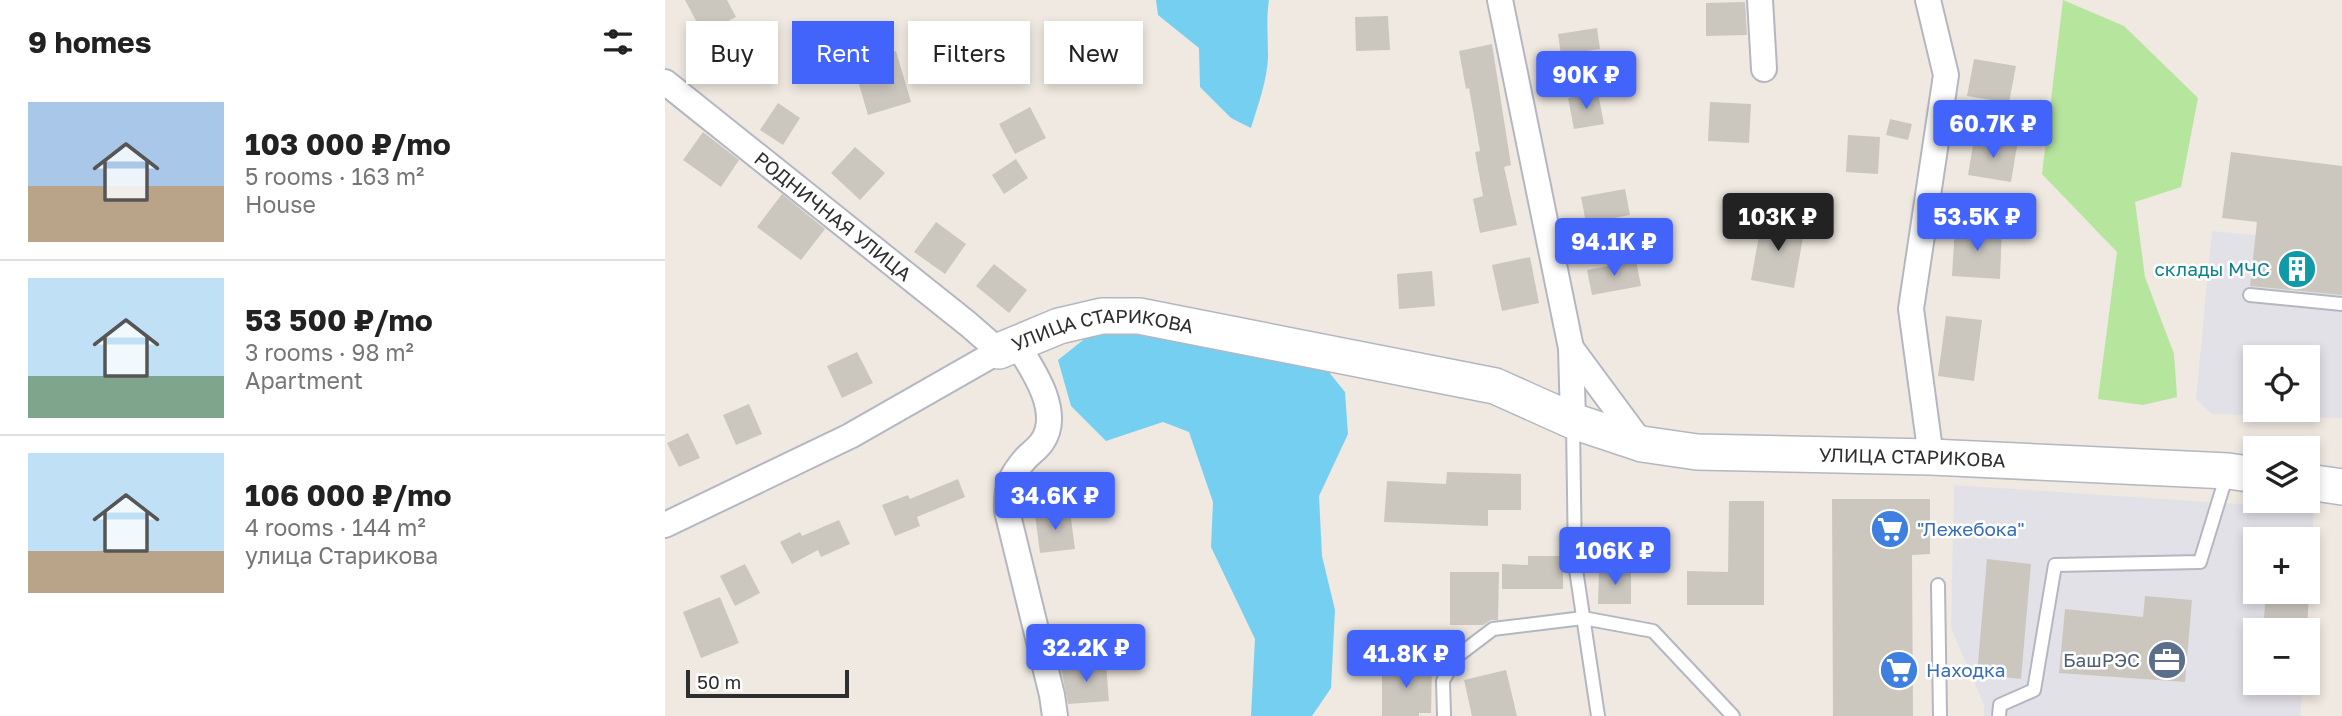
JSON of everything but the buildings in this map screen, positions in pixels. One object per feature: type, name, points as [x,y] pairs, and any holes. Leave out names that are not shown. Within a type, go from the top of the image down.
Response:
[{"type":"street","points":[[1500,0],[1570,348],[1573,421]]},
{"type":"street","points":[[1760,0],[1764,69]]},
{"type":"street","points":[[1928,0],[1946,75],[1911,309],[1931,457]]},
{"type":"street","name":"РОДНИЧНАЯ УЛИЦА","points":[[665,82],[968,324],[1008,347],[1035,373],[1046,398],[1049,424],[1043,441],[1010,479],[1006,495],[1014,546],[1055,716]]},
{"type":"street","name":"УЛИЦА СТАРИКОВА","points":[[665,525],[850,436],[1008,347],[1059,326],[1102,316],[1139,316],[1495,386],[1573,421],[1642,444],[1697,452],[1931,457],[2242,473]]},
{"type":"street","points":[[1570,348],[1642,444]]},
{"type":"street","points":[[2320,483],[2342,486]]},
{"type":"lane","points":[[2250,295],[2342,304]]},
{"type":"lane","points":[[1573,421],[1575,563],[1598,716]]},
{"type":"lane","points":[[1999,716],[2000,705],[2034,690],[2055,565],[2200,562],[2242,473]]},
{"type":"lane","points":[[1938,585],[1940,716]]},
{"type":"lane","points":[[1444,716],[1443,681],[1456,657],[1493,629],[1583,618],[1653,631],[1733,716]]},
{"type":"shaded area","points":[[2212,231],[2342,244],[2342,418],[2320,417],[2320,345],[2243,345],[2243,415],[2212,414],[2196,399]]},
{"type":"shaded area","points":[[1954,485],[2243,504],[2243,513],[2314,513],[2313,527],[2243,527],[2243,604],[2309,604],[2308,618],[2243,618],[2243,695],[2302,695],[2300,716],[1984,716],[1984,705],[1951,628]]},
{"type":"green space","points":[[2063,0],[2124,26],[2198,98],[2181,187],[2135,202],[2145,277],[2174,354],[2177,397],[2143,405],[2098,399],[2117,252],[2042,174]]},
{"type":"water","points":[[1156,0],[1269,0],[1267,66],[1251,128],[1231,118],[1200,87],[1199,48],[1158,15]]},
{"type":"water","points":[[1128,331],[1328,371],[1345,392],[1348,434],[1319,496],[1322,556],[1335,610],[1331,688],[1312,716],[1251,716],[1255,639],[1211,547],[1213,502],[1189,432],[1163,422],[1106,441],[1071,406],[1058,360],[1087,337]]},
{"type":"place","name":"склады МЧС","points":[[2297,269]]},
{"type":"place","name":"\"Лежебока\"","points":[[1890,529]]},
{"type":"place","name":"БашРЭС","points":[[2167,660]]},
{"type":"place","name":"Находка","points":[[1899,670]]}]
